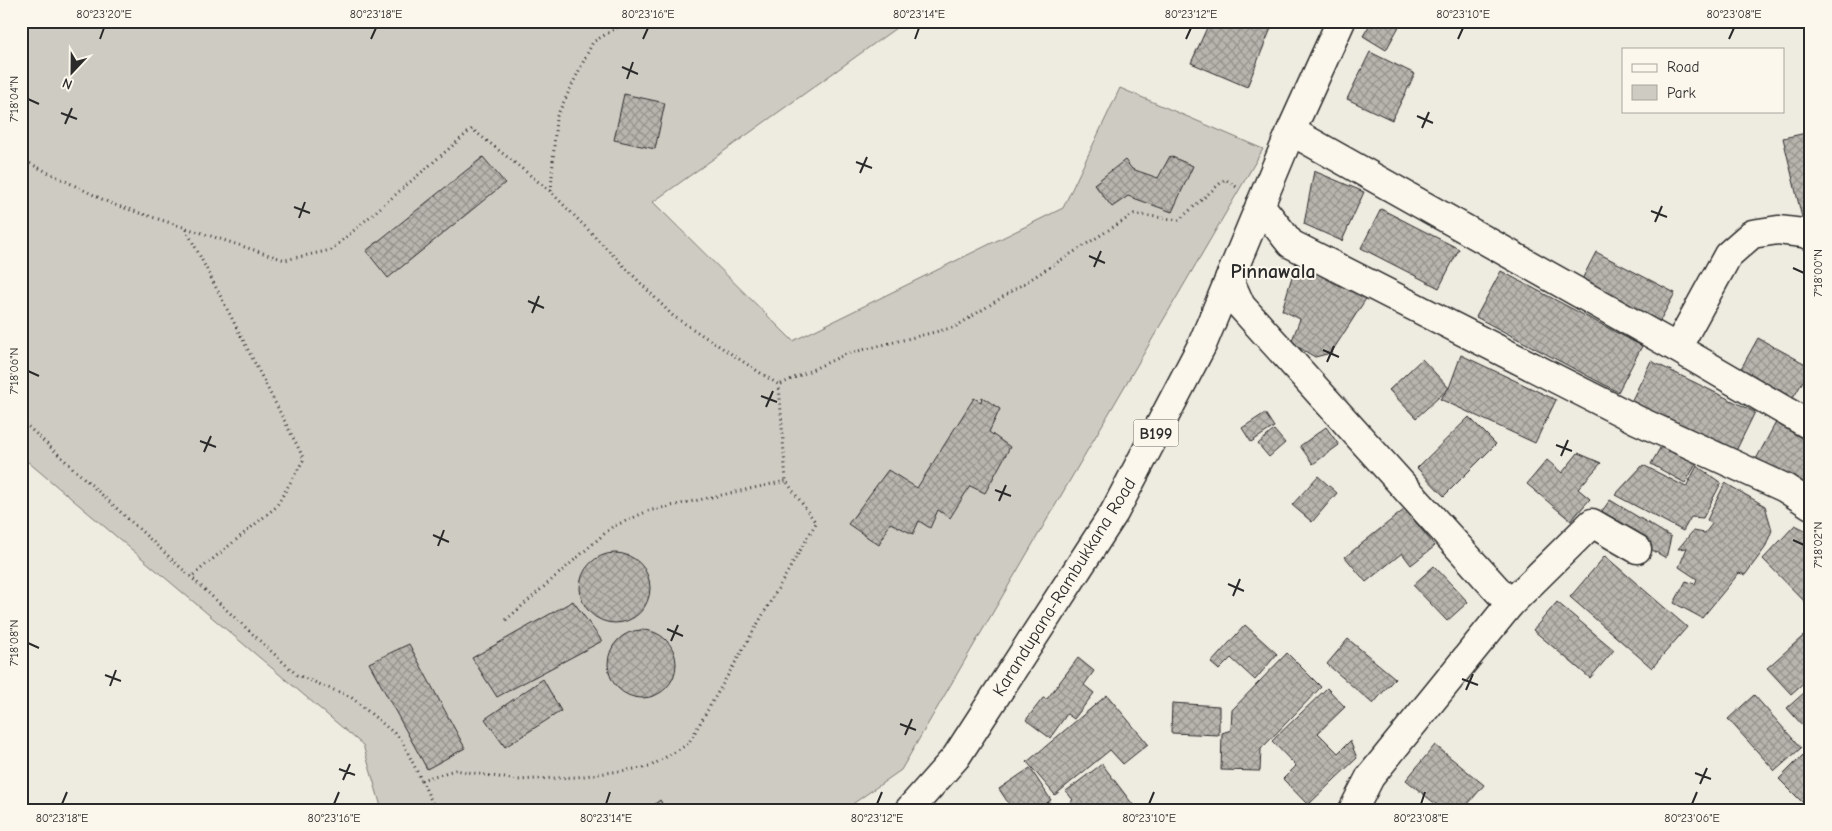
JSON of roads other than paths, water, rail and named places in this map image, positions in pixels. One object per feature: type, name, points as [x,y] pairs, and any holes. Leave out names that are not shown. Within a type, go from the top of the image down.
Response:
[{"type":"street","name":"Karandupana-Rambukkana Road","points":[[909,810],[956,758],[1114,513],[1202,345],[1291,131],[1341,21]]},
{"type":"street","points":[[1291,131],[1677,348],[1811,426]]},
{"type":"street","points":[[1260,205],[1291,244],[1637,420],[1785,488],[1811,505]]},
{"type":"street","points":[[1677,348],[1728,255],[1752,234],[1778,230],[1804,233],[1811,236]]},
{"type":"street","points":[[1229,279],[1241,306],[1510,604]]},
{"type":"street","points":[[1353,810],[1370,777],[1510,604],[1592,524],[1636,549]]},
{"type":"district","name":"Pinnawala","points":[[1273,271]]}]
